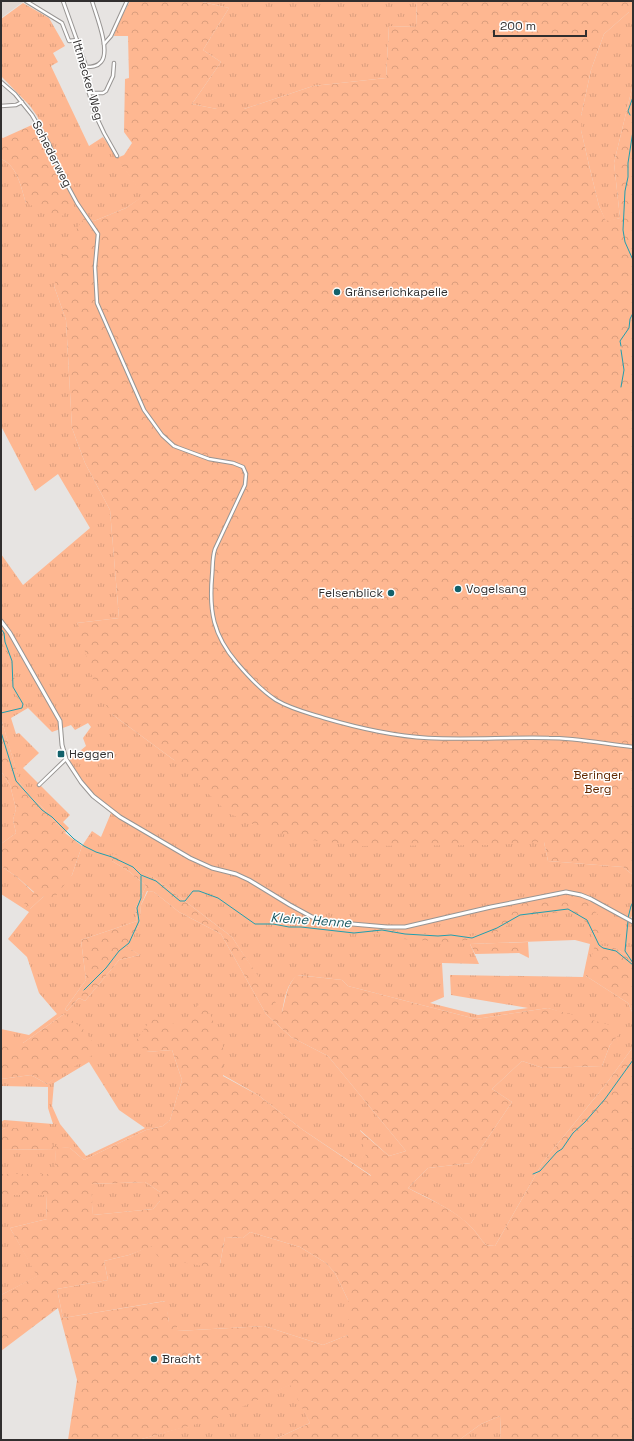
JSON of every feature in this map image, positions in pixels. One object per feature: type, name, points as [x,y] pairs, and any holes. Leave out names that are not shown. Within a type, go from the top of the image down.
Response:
[{"type":"street","points":[[26,1],[62,23],[69,41],[77,40]]},
{"type":"street","name":"Ittmecker Weg","points":[[63,1],[86,68],[89,93],[96,114],[104,133],[117,156]]},
{"type":"street","points":[[86,68],[101,63],[104,54],[104,44],[92,1]]},
{"type":"street","points":[[104,44],[111,36],[127,1]]},
{"type":"street","points":[[89,93],[103,93],[106,91],[114,74],[114,63]]},
{"type":"street","name":"Schederweg","points":[[1,82],[22,102],[41,130],[77,203],[97,232],[98,236],[95,260],[97,303],[144,410],[162,435],[174,446],[209,459],[236,464],[243,467],[246,472],[246,479],[243,488],[215,549],[211,583],[211,609],[217,630],[228,652],[243,670],[262,689],[276,700],[298,710],[348,725],[393,734],[440,738],[551,738],[633,747]]},
{"type":"street","points":[[1,106],[16,105],[22,102]]},
{"type":"street","points":[[1,621],[10,633],[60,722],[62,728],[62,745],[66,759],[90,793],[120,818],[196,861],[212,868],[244,877],[290,905],[319,920],[405,927],[566,892],[591,899],[633,922]]},
{"type":"street","points":[[39,785],[66,759]]},
{"type":"shaded area","points":[[1,1],[22,1],[23,2],[1,18]]},
{"type":"green space","name":"Beringer Berg","points":[[130,1],[198,1],[229,8],[203,50],[221,62],[192,104],[217,109],[244,109],[313,86],[386,78],[389,26],[417,27],[416,1],[633,1],[633,12],[629,12],[604,34],[591,70],[581,116],[581,130],[599,206],[606,221],[620,218],[614,163],[633,84],[633,875],[623,867],[548,861],[544,842],[492,845],[361,846],[312,840],[268,831],[228,813],[174,760],[113,715],[96,691],[77,623],[119,618],[110,510],[85,463],[72,428],[66,320],[54,286],[67,242],[86,216],[89,220],[94,221],[126,208],[143,196],[117,158],[124,155],[132,143],[124,132],[125,79],[129,78],[128,36],[114,36],[116,27]]},
{"type":"green space","points":[[198,1],[416,1],[417,27],[389,26],[386,78],[313,86],[244,109],[217,109],[192,104],[221,62],[203,50],[229,8]]},
{"type":"green space","points":[[23,3],[49,18],[65,46],[53,53],[58,62],[51,66],[89,146],[103,137],[144,196],[126,208],[94,221],[89,220],[54,286],[66,320],[72,428],[85,463],[110,510],[119,618],[77,623],[113,715],[174,760],[544,842],[548,861],[623,867],[633,875],[633,914],[631,918],[633,919],[633,960],[614,947],[586,976],[628,1003],[633,1014],[633,1047],[606,1084],[543,1162],[495,1246],[486,1245],[472,1228],[450,1210],[408,1188],[428,1168],[471,1163],[512,1102],[492,1089],[522,1061],[543,1068],[602,1066],[610,1045],[620,1032],[548,1008],[476,1019],[348,986],[342,980],[298,975],[288,987],[282,1012],[232,937],[156,879],[113,854],[112,861],[130,872],[146,886],[135,910],[137,921],[81,940],[86,980],[65,1009],[67,1011],[79,998],[85,1001],[119,960],[140,955],[126,947],[139,926],[141,905],[148,891],[154,892],[179,912],[221,934],[266,1014],[291,1037],[328,1056],[406,1151],[389,1156],[360,1130],[372,1176],[303,1130],[258,1095],[223,1075],[223,1042],[182,1025],[146,1052],[172,1050],[182,1080],[170,1120],[163,1126],[146,1130],[84,1160],[70,1148],[53,1147],[5,1128],[1,1130],[1,1122],[4,1120],[53,1124],[48,1108],[48,1087],[1,1086],[1,1079],[31,1075],[47,1084],[61,1074],[64,1014],[23,1043],[1,1043],[1,1029],[29,1035],[57,1014],[39,993],[27,957],[8,939],[29,912],[1,894],[1,866],[17,877],[34,893],[30,909],[44,896],[72,875],[82,846],[92,831],[101,837],[111,813],[84,783],[69,760],[86,746],[83,738],[91,727],[88,723],[75,730],[71,725],[52,732],[28,708],[11,718],[16,734],[19,733],[39,753],[23,768],[70,815],[63,822],[69,828],[65,833],[43,808],[28,794],[20,783],[1,718],[1,624],[6,630],[11,632],[1,619],[1,554],[23,585],[90,528],[58,474],[35,491],[1,426],[1,159],[7,162],[15,172],[26,203],[77,201],[37,116],[30,106],[1,76],[1,19]],"holes":[[[575,940],[590,944],[583,977],[450,975],[451,995],[528,1008],[478,1015],[430,1003],[444,997],[442,963],[479,964],[470,944]],[[89,1062],[119,1110],[145,1128],[86,1156],[60,1124],[52,1106],[54,1083]]]},
{"type":"green space","points":[[629,12],[633,12],[633,84],[614,163],[620,218],[606,222],[599,206],[589,165],[581,130],[581,116],[591,70],[604,34]]},
{"type":"green space","points":[[34,124],[47,145],[57,170],[62,167],[77,201],[62,216],[57,217],[26,203],[15,172],[7,162],[1,159],[1,137],[3,138]]},
{"type":"green space","points":[[1,629],[8,638],[15,681],[25,703],[20,703],[11,684],[11,667],[1,637]]},
{"type":"green space","points":[[1,718],[20,783],[28,794],[43,808],[65,833],[82,846],[72,875],[54,898],[44,896],[30,909],[24,904],[34,892],[17,877],[1,866],[1,844],[16,833],[13,820],[16,809],[10,785],[1,771]]},
{"type":"green space","points":[[1,771],[10,785],[16,809],[13,820],[16,833],[1,844]]},
{"type":"green space","points":[[113,853],[156,879],[232,937],[282,1012],[288,988],[297,975],[342,980],[348,986],[476,1019],[548,1008],[617,1027],[621,1032],[610,1045],[602,1066],[543,1068],[522,1061],[492,1089],[512,1102],[471,1163],[428,1168],[408,1188],[458,1215],[474,1230],[486,1245],[495,1246],[543,1162],[606,1084],[633,1047],[633,1440],[501,1440],[500,1416],[481,1424],[459,1440],[273,1440],[310,1423],[290,1385],[218,1418],[138,1440],[68,1440],[77,1380],[58,1308],[1,1351],[1,1295],[37,1276],[10,1228],[47,1219],[46,1195],[1,1195],[1,1174],[54,1174],[56,1150],[1,1149],[1,1130],[5,1128],[46,1129],[53,1146],[70,1148],[84,1160],[146,1130],[163,1126],[170,1120],[182,1080],[172,1050],[146,1052],[136,1041],[151,1019],[182,1025],[203,999],[223,1042],[223,1076],[258,1095],[303,1130],[371,1176],[359,1130],[389,1156],[406,1151],[328,1056],[291,1037],[266,1014],[221,934],[179,912],[154,892],[147,891],[141,905],[139,926],[127,947],[140,955],[119,960],[85,1001],[79,998],[67,1011],[65,1009],[86,980],[81,940],[137,921],[135,910],[146,886],[130,872],[112,861]],"holes":[[[145,1182],[160,1192],[160,1201],[153,1209],[93,1215],[91,1184]],[[250,1232],[300,1247],[326,1263],[335,1273],[348,1300],[348,1335],[323,1345],[264,1326],[177,1331],[177,1322],[169,1322],[166,1301],[63,1318],[57,1289],[108,1280],[104,1261],[129,1255],[155,1245],[154,1251],[159,1258],[219,1269],[225,1237],[243,1238]]]},
{"type":"green space","points":[[562,895],[578,896],[586,901],[600,917],[602,942],[593,940],[587,923],[570,911],[520,917],[497,932],[476,939],[447,942],[403,939],[373,933],[371,927],[392,929],[399,932],[438,935],[451,933],[472,936],[498,926],[504,915],[515,905]]},
{"type":"green space","points":[[528,942],[529,958],[519,953],[475,954],[470,944]]},
{"type":"green space","points":[[595,945],[614,947],[633,960],[633,1014],[628,1003],[586,976]]},
{"type":"green space","points":[[64,1014],[84,1030],[99,1051],[47,1084],[31,1075],[1,1079],[1,1043],[23,1043]]},
{"type":"green space","points":[[1,1149],[56,1150],[55,1174],[1,1174]]},
{"type":"green space","points":[[145,1182],[160,1192],[160,1201],[153,1209],[93,1215],[90,1184]]},
{"type":"green space","points":[[1,1195],[46,1195],[47,1219],[10,1228],[38,1276],[1,1295]]},
{"type":"green space","points":[[250,1232],[300,1247],[326,1263],[335,1273],[348,1300],[348,1335],[323,1345],[264,1326],[177,1331],[169,1322],[165,1301],[63,1318],[57,1289],[108,1280],[104,1261],[129,1255],[155,1244],[220,1264],[225,1237],[243,1238]]},
{"type":"green space","points":[[291,1384],[310,1423],[273,1440],[138,1440],[218,1417]]},
{"type":"green space","points":[[500,1416],[501,1440],[459,1440],[481,1424]]},
{"type":"waterway","points":[[630,115],[628,111],[633,97]]},
{"type":"waterway","points":[[633,131],[625,191],[623,230],[625,242],[633,260]]},
{"type":"waterway","points":[[621,346],[620,341],[629,328],[630,319],[633,313]]},
{"type":"waterway","points":[[621,350],[624,370],[621,387]]},
{"type":"waterway","name":"Kleine Henne","points":[[1,629],[4,633],[5,642],[12,661],[13,687],[23,704],[22,708],[1,713]]},
{"type":"waterway","name":"Kleine Henne","points":[[1,732],[16,781],[42,810],[84,846],[133,867],[141,875],[156,881],[180,901],[185,901],[193,891],[199,891],[218,898],[255,924],[273,924],[289,927],[354,933],[382,930],[405,934],[438,936],[451,935],[472,938],[497,928],[520,915],[568,909],[587,920],[599,945],[603,948],[616,951],[633,965]]},
{"type":"waterway","points":[[84,990],[106,968],[119,951],[129,943],[139,921],[137,908],[141,898],[141,876]]},
{"type":"waterway","points":[[628,918],[633,902]]},
{"type":"waterway","points":[[628,921],[625,951],[633,963]]},
{"type":"waterway","points":[[533,1174],[540,1171],[557,1152],[562,1149],[573,1133],[605,1099],[633,1060]]},
{"type":"place","name":"Gränserichkapelle","points":[[337,292]]},
{"type":"place","name":"Vogelsang","points":[[458,589]]},
{"type":"place","name":"Felsenblick","points":[[391,593]]},
{"type":"place","name":"Heggen","points":[[61,754]]},
{"type":"place","name":"Bracht","points":[[154,1359]]}]
